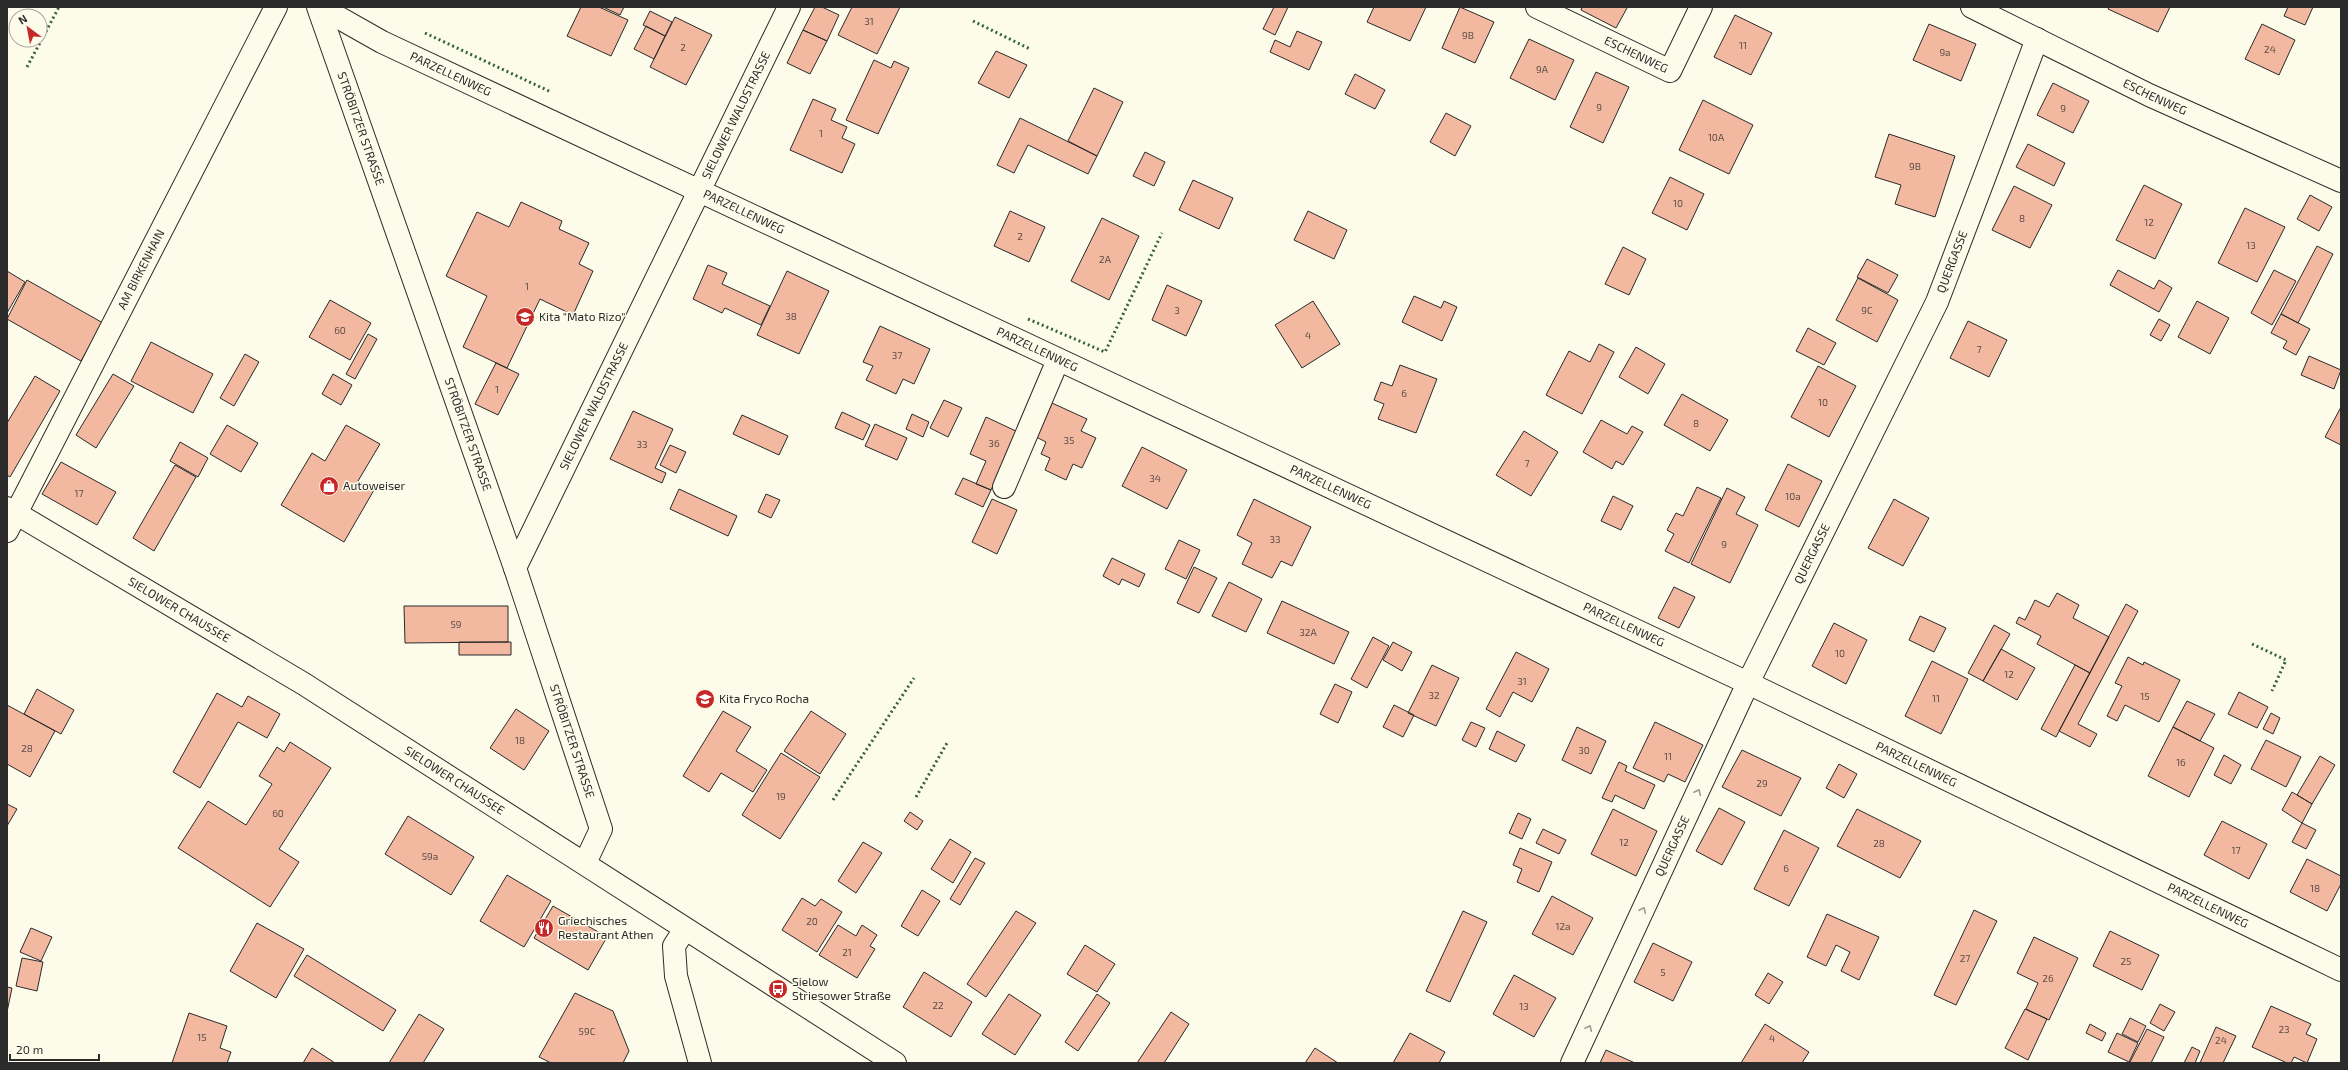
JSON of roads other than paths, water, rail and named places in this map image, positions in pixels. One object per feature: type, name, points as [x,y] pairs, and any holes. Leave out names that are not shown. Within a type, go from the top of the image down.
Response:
[{"type":"street","name":"AM BIRKENHAIN","points":[[10,518],[276,7]]},
{"type":"street","name":"PARZELLENWEG","points":[[319,7],[382,42],[1748,682],[2341,970]]},
{"type":"street","name":"STRÖBITZER STRASSE","points":[[319,7],[515,568],[601,829],[585,863]]},
{"type":"street","name":"SIELOWER WALDSTRASSE","points":[[515,568],[701,191],[789,7]]},
{"type":"street","name":"ESCHENWEG","points":[[1538,7],[1670,71],[1700,7]]},
{"type":"street","name":"ESCHENWEG","points":[[1972,7],[2148,95],[2341,182]]},
{"type":"street","name":"QUERGASSE","points":[[1572,1063],[1748,682],[1937,302],[2037,39]]},
{"type":"street","points":[[1004,487],[1058,360]]},
{"type":"street","name":"SIELOWER CHAUSSEE","points":[[10,518],[304,684],[895,1063]]},
{"type":"street","points":[[685,928],[674,946],[676,976],[700,1063]]},
{"type":"place","name":"Kita \"Mato Rizo\"","points":[[525,317]]},
{"type":"place","name":"Autoweiser","points":[[329,486]]},
{"type":"place","name":"Kita Fryco Rocha","points":[[705,699]]},
{"type":"place","name":"Griechisches Restaurant Athen","points":[[544,928]]},
{"type":"place","name":"Sielow Striesower Straße","points":[[778,989]]}]
